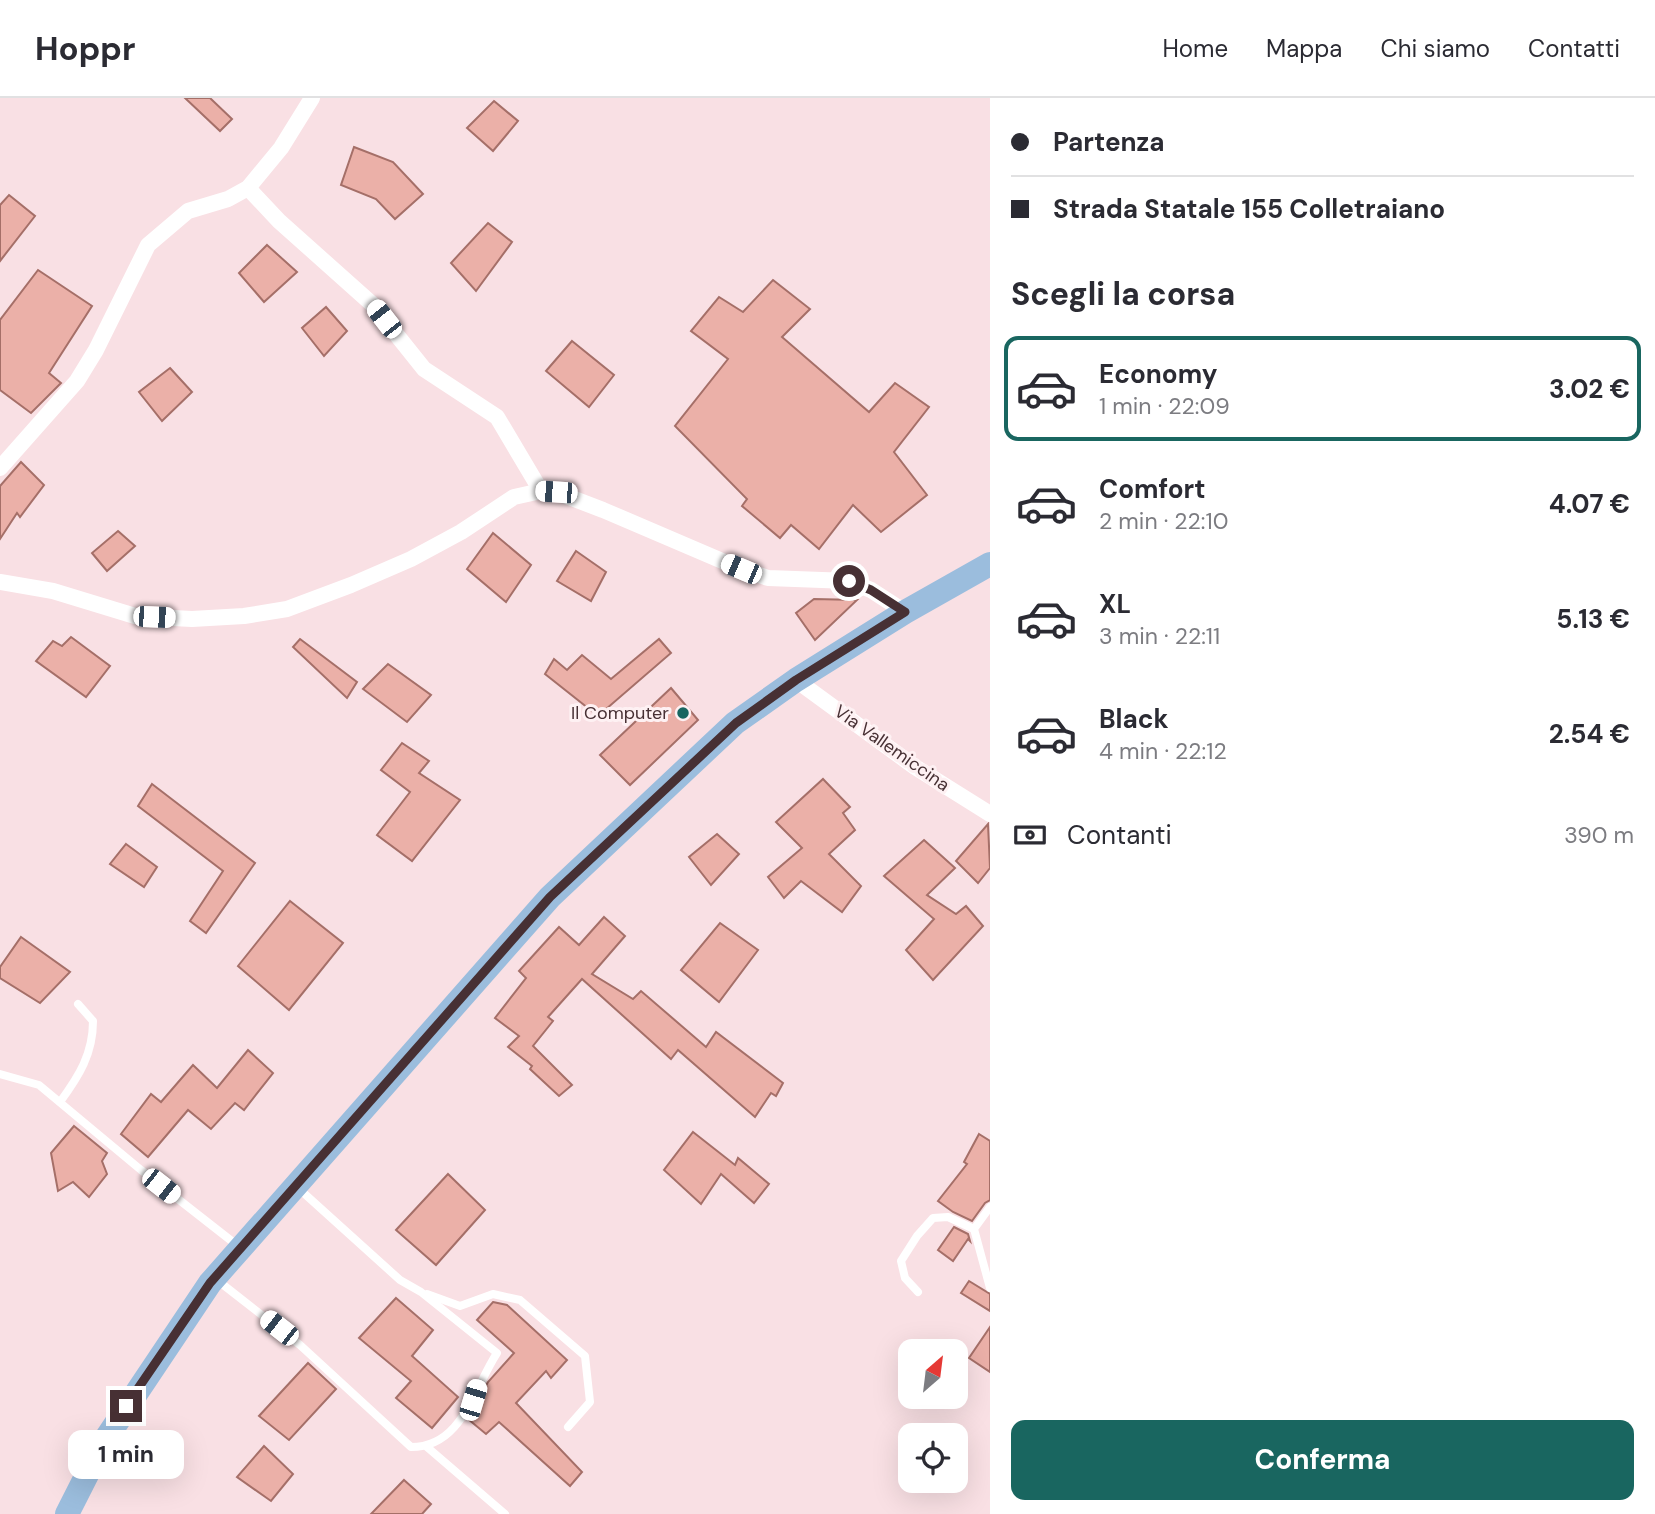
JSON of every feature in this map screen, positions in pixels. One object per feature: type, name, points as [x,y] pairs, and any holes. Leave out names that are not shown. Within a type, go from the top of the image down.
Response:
[{"type":"main road","points":[[68,1514],[103,1443],[138,1387],[214,1278],[550,897],[736,723],[796,680],[905,612],[990,564]]},
{"type":"street","points":[[0,468],[77,381],[96,350],[148,245],[188,211],[228,199],[248,188],[281,148],[312,98]]},
{"type":"street","points":[[248,188],[279,221],[372,304],[424,369],[497,417],[541,491]]},
{"type":"street","points":[[0,582],[53,591],[135,616],[192,619],[244,617],[287,609],[340,590],[411,559],[461,532],[514,497],[541,491],[556,492],[603,510],[768,578],[849,581],[871,590],[905,612]]},
{"type":"street","name":"Via Vallemiccina","points":[[796,680],[904,759],[990,814]]},
{"type":"lane","points":[[60,1102],[80,1074],[91,1048],[93,1021],[78,1004]]},
{"type":"lane","points":[[0,1074],[39,1084],[141,1170],[240,1248]]},
{"type":"lane","points":[[214,1278],[300,1345],[411,1447],[427,1447],[447,1436],[473,1400],[480,1380],[497,1353],[421,1292],[400,1280],[295,1185]]},
{"type":"lane","points":[[974,1229],[990,1206]]},
{"type":"lane","points":[[918,1292],[905,1278],[901,1261],[933,1218],[948,1217],[974,1229],[990,1287]]},
{"type":"lane","points":[[421,1292],[460,1306],[492,1294],[520,1300],[585,1356],[590,1402],[568,1427]]},
{"type":"lane","points":[[427,1447],[505,1514]]},
{"type":"building","points":[[185,98],[210,98],[232,119],[220,131]]},
{"type":"building","points":[[494,101],[518,121],[493,151],[467,128]]},
{"type":"building","points":[[354,147],[393,162],[423,194],[395,219],[376,199],[341,185]]},
{"type":"building","points":[[9,195],[35,216],[0,261],[0,205]]},
{"type":"building","points":[[488,223],[512,242],[476,291],[451,263]]},
{"type":"building","points":[[267,245],[297,272],[264,302],[239,273]]},
{"type":"building","points":[[38,270],[92,306],[49,373],[61,383],[31,413],[0,390],[0,320]]},
{"type":"building","points":[[773,280],[810,309],[782,337],[869,412],[895,383],[929,407],[894,452],[927,495],[881,532],[853,505],[819,549],[791,525],[780,538],[742,506],[747,499],[675,426],[728,359],[691,331],[719,297],[743,312]]},
{"type":"building","points":[[326,307],[347,331],[324,356],[302,328]]},
{"type":"building","points":[[572,341],[614,375],[589,407],[546,371]]},
{"type":"building","points":[[170,368],[192,392],[162,421],[139,392]]},
{"type":"building","points":[[21,462],[44,485],[20,517],[17,513],[0,539],[0,486]]},
{"type":"building","points":[[118,531],[135,546],[107,571],[92,553]]},
{"type":"building","points":[[493,533],[531,565],[506,602],[467,569]]},
{"type":"building","points":[[576,551],[606,572],[591,601],[557,581]]},
{"type":"building","points":[[814,599],[857,600],[815,640],[796,613]]},
{"type":"building","points":[[71,637],[110,666],[86,697],[36,661],[53,641],[62,646]]},
{"type":"building","points":[[300,639],[357,682],[347,698],[293,647]]},
{"type":"building","points":[[659,639],[671,653],[598,716],[545,674],[554,659],[567,670],[582,655],[611,679]]},
{"type":"building","points":[[388,664],[431,695],[407,722],[363,689]]},
{"type":"building","points":[[671,688],[698,720],[630,785],[600,755]]},
{"type":"building","points":[[402,743],[429,761],[419,773],[460,800],[412,861],[377,835],[410,792],[381,770]]},
{"type":"building","points":[[823,779],[850,807],[843,813],[855,830],[829,854],[861,886],[842,912],[801,881],[784,898],[768,877],[802,848],[776,822]]},
{"type":"building","points":[[152,784],[255,863],[206,933],[190,921],[223,871],[138,806]]},
{"type":"building","points":[[988,824],[990,868],[978,883],[956,861]]},
{"type":"building","points":[[717,834],[739,854],[711,885],[689,857]]},
{"type":"building","points":[[924,840],[955,868],[927,895],[956,914],[966,906],[983,926],[933,980],[906,950],[934,919],[884,876]]},
{"type":"building","points":[[126,844],[157,867],[144,887],[110,864]]},
{"type":"building","points":[[290,901],[343,943],[289,1010],[238,966]]},
{"type":"building","points":[[604,917],[625,936],[592,974],[633,999],[641,991],[706,1047],[716,1032],[783,1083],[776,1096],[771,1093],[755,1117],[678,1050],[671,1059],[582,979],[548,1017],[553,1021],[533,1046],[572,1085],[559,1096],[530,1069],[532,1066],[508,1047],[519,1036],[495,1018],[526,978],[519,971],[559,927],[579,945]]},
{"type":"building","points":[[720,923],[758,950],[719,1002],[681,970]]},
{"type":"building","points":[[21,937],[70,972],[40,1003],[0,978],[0,967]]},
{"type":"building","points":[[248,1050],[273,1073],[244,1110],[235,1103],[211,1129],[188,1110],[148,1157],[121,1134],[151,1094],[161,1102],[193,1065],[217,1088]]},
{"type":"building","points":[[74,1126],[107,1153],[102,1161],[107,1174],[89,1197],[73,1182],[58,1191],[51,1153]]},
{"type":"building","points":[[693,1132],[735,1165],[738,1158],[769,1184],[754,1203],[721,1174],[701,1204],[664,1170]]},
{"type":"building","points":[[979,1134],[990,1141],[990,1200],[972,1221],[938,1201],[967,1164],[964,1162]]},
{"type":"building","points":[[448,1174],[485,1210],[436,1265],[396,1230]]},
{"type":"building","points":[[954,1227],[968,1234],[970,1241],[968,1239],[953,1261],[938,1250]]},
{"type":"building","points":[[969,1281],[990,1294],[990,1311],[961,1293]]},
{"type":"building","points":[[396,1298],[433,1330],[412,1356],[458,1397],[432,1428],[396,1398],[411,1381],[359,1338]]},
{"type":"building","points":[[493,1302],[507,1305],[567,1360],[551,1378],[546,1371],[516,1403],[582,1472],[570,1486],[499,1422],[486,1434],[468,1419],[488,1382],[514,1353],[477,1320]]},
{"type":"building","points":[[990,1327],[990,1372],[969,1358]]},
{"type":"building","points":[[308,1363],[336,1389],[289,1440],[259,1416]]},
{"type":"building","points":[[264,1446],[293,1474],[271,1501],[237,1477]]},
{"type":"building","points":[[404,1480],[431,1504],[422,1514],[371,1514]]},
{"type":"place","name":"Il Computer","points":[[683,713]]},
{"type":"route","points":[[126,1406],[210,1283],[550,897],[736,723],[796,680],[905,612],[871,590],[849,581]]}]
